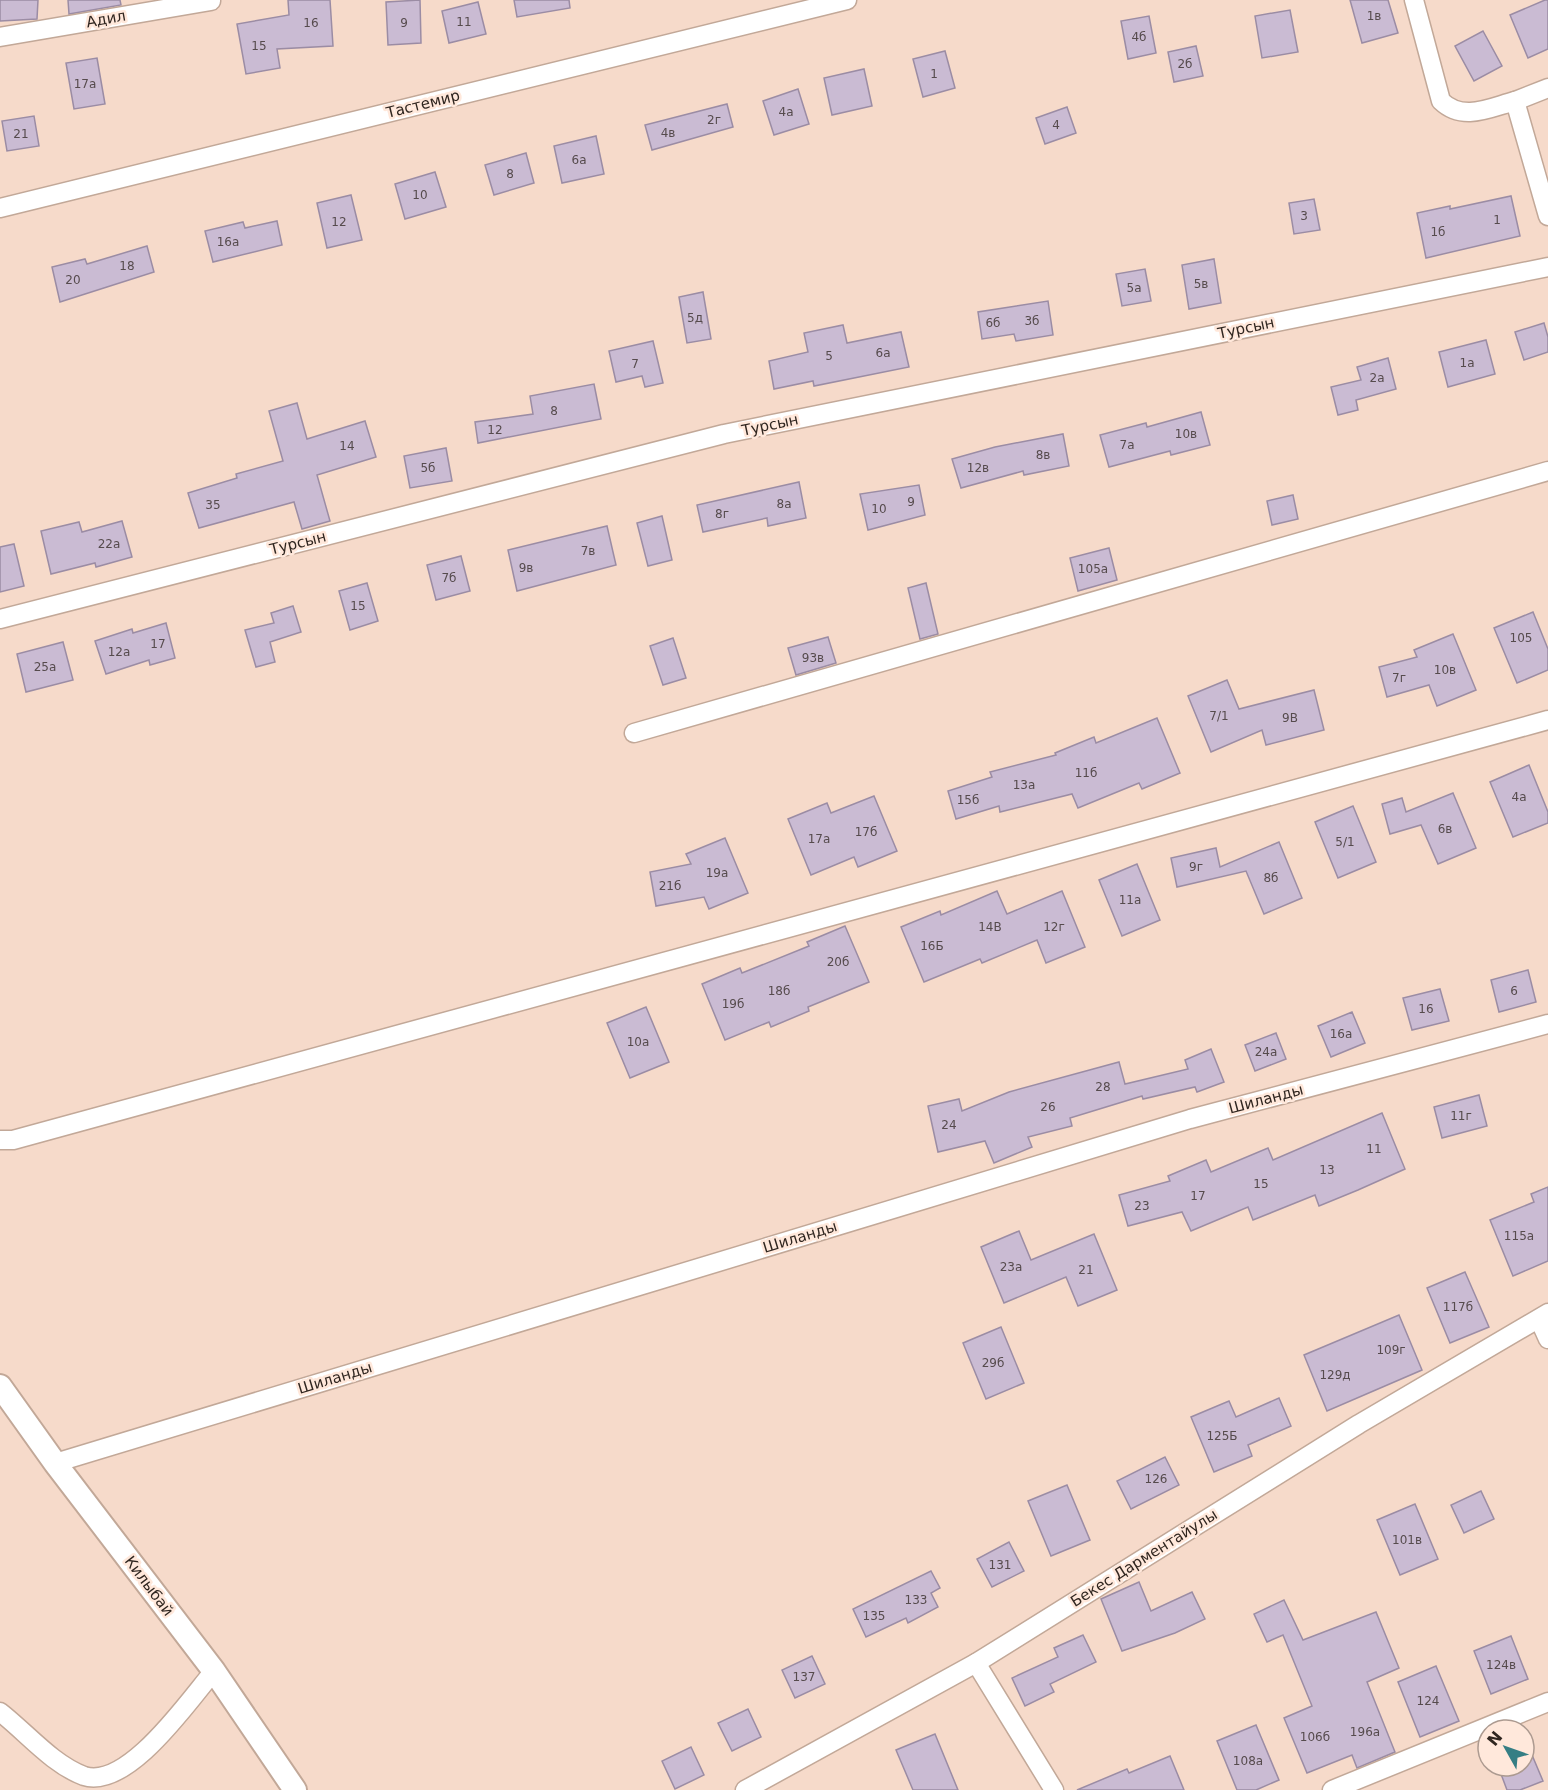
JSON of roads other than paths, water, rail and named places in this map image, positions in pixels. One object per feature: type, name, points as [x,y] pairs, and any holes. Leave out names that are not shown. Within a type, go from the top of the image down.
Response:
[{"type":"street","name":"Тастемир","points":[[0,208],[847,0]]},
{"type":"street","points":[[1414,0],[1442,101],[1449,109],[1463,114],[1515,101],[1548,88]]},
{"type":"street","name":"Адил","points":[[0,37],[211,1]]},
{"type":"street","points":[[1515,101],[1548,216]]},
{"type":"street","name":"Турсын","points":[[0,619],[724,434],[1548,267]]},
{"type":"street","points":[[634,733],[1548,471]]},
{"type":"street","points":[[0,1140],[13,1140],[1548,720]]},
{"type":"street","name":"Шиланды","points":[[55,1463],[1190,1119],[1548,1024]]},
{"type":"street","name":"Бекес Дарментайулы","points":[[745,1790],[976,1663],[1359,1424],[1544,1316],[1548,1339]]},
{"type":"street","name":"Килыбай","points":[[0,1386],[55,1463],[214,1671],[294,1790]]},
{"type":"street","points":[[976,1663],[1054,1790]]},
{"type":"street","points":[[0,1712],[63,1765],[85,1776],[98,1779],[110,1775],[143,1756],[214,1671]]},
{"type":"street","points":[[1332,1790],[1548,1702]]}]
